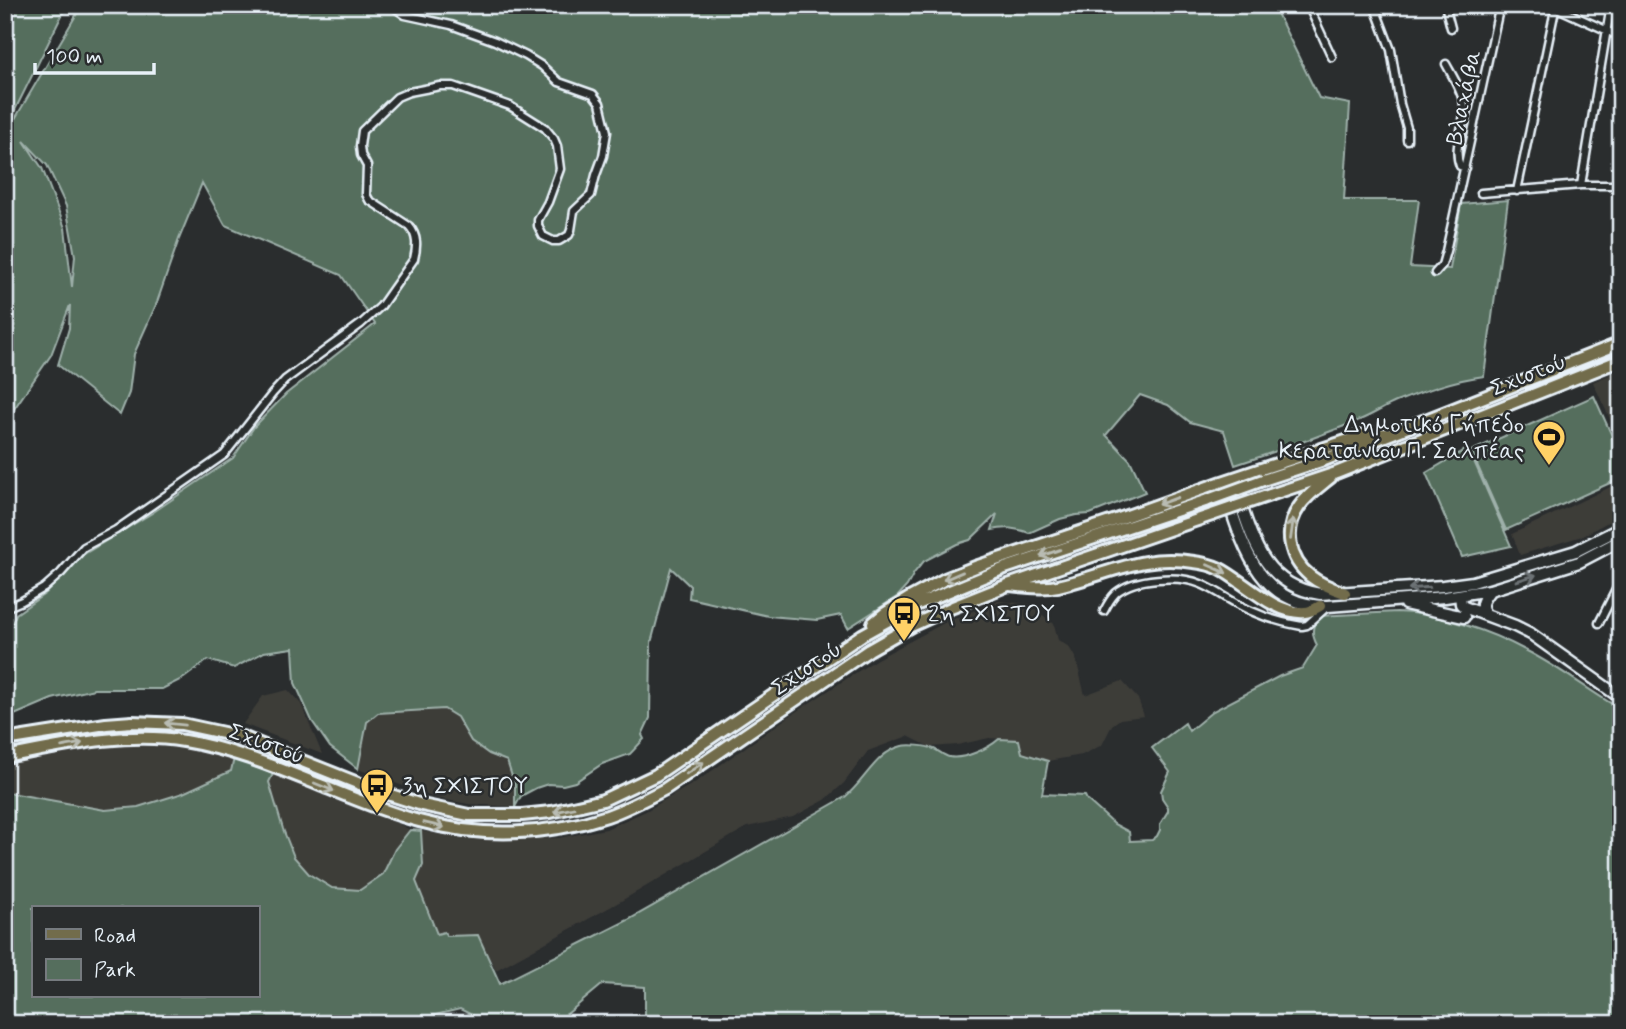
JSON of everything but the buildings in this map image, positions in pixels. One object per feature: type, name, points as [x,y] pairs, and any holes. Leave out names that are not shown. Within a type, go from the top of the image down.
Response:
[{"type":"main road","name":"Σχιστού","points":[[5,740],[106,724],[182,724],[242,737],[375,790],[422,805],[470,815],[551,812],[603,800],[656,775],[862,635],[918,604],[1043,555],[1324,460],[1621,343]]},
{"type":"main road","name":"Σχιστού","points":[[5,757],[108,740],[181,740],[238,753],[419,821],[468,831],[554,829],[608,815],[665,789],[869,650],[925,620],[1008,584],[1336,473],[1621,360]]},
{"type":"main road","points":[[862,635],[895,606],[945,579],[1367,434],[1390,434]]},
{"type":"main road","points":[[1336,473],[1299,507],[1290,526],[1290,544],[1297,563],[1303,570],[1320,582],[1345,593]]},
{"type":"main road","points":[[1227,480],[1265,562],[1275,574],[1296,587],[1320,594],[1443,586],[1486,579],[1580,550],[1621,528]]},
{"type":"main road","points":[[1227,480],[1245,549],[1255,568],[1274,588],[1303,603],[1324,606],[1460,596],[1490,590],[1579,562],[1621,540]]},
{"type":"main road","points":[[1008,584],[1042,588],[1057,586],[1140,562],[1182,560],[1218,568],[1270,602],[1286,609],[1306,612],[1324,606]]},
{"type":"main road","points":[[1486,615],[1481,607],[1490,590]]},
{"type":"main road","points":[[1460,596],[1464,607],[1497,621]]},
{"type":"main road","points":[[1445,597],[1448,608],[1464,617]]},
{"type":"main road","points":[[1387,601],[1515,626],[1531,634],[1621,698]]},
{"type":"street","points":[[5,608],[44,589],[84,547],[116,530],[224,455],[285,380],[381,306],[414,259],[416,237],[410,226],[369,200],[366,194],[367,166],[361,155],[359,138],[365,126],[397,97],[419,89],[453,86],[510,106],[545,128],[557,146],[561,169],[538,220],[538,226],[548,240],[559,241],[569,235],[574,211],[593,191],[605,145],[607,132],[600,103],[593,94],[559,82],[542,66],[495,41],[451,25],[405,15],[391,5]]},
{"type":"street","points":[[1308,5],[1332,57]]},
{"type":"street","points":[[1374,5],[1391,50],[1407,140]]},
{"type":"street","points":[[1445,5],[1451,28]]},
{"type":"street","name":"Βλαχάβα","points":[[1435,273],[1442,265],[1459,195],[1500,5]]},
{"type":"street","points":[[1581,185],[1611,5]]},
{"type":"street","points":[[1517,191],[1555,6],[1621,37]]},
{"type":"street","points":[[1446,64],[1464,105],[1457,157],[1460,166],[1465,168]]},
{"type":"street","points":[[1481,193],[1581,185],[1621,185]]},
{"type":"street","points":[[1104,611],[1116,593],[1130,585],[1169,579],[1188,579],[1266,617],[1302,626],[1307,625],[1324,606]]},
{"type":"street","points":[[1599,623],[1621,580]]},
{"type":"shaded area","points":[[1621,370],[1621,443],[1593,382]]},
{"type":"shaded area","points":[[1621,482],[1621,515],[1582,536],[1520,555],[1512,534]]},
{"type":"shaded area","points":[[998,601],[1029,604],[1054,624],[1058,640],[1069,647],[1076,659],[1085,695],[1122,681],[1138,699],[1144,716],[1120,719],[1112,725],[1102,745],[1082,755],[1048,761],[1022,753],[1019,740],[989,738],[930,747],[908,736],[868,751],[844,783],[825,800],[793,817],[747,827],[496,970],[478,936],[452,937],[437,934],[416,881],[423,865],[421,831],[461,838],[505,840],[558,838],[606,829],[646,811],[696,782],[877,659],[948,621]]},
{"type":"shaded area","points":[[288,690],[301,704],[322,754],[243,724],[263,696]]},
{"type":"shaded area","points":[[444,709],[457,717],[471,741],[489,754],[507,760],[515,786],[515,807],[469,804],[435,798],[358,769],[367,722],[379,713]]},
{"type":"shaded area","points":[[113,746],[196,747],[234,758],[231,771],[183,793],[138,807],[105,810],[5,792],[5,763]]},
{"type":"shaded area","points":[[273,774],[385,816],[410,830],[395,849],[383,874],[360,890],[332,888],[309,874],[294,857],[283,829],[269,782]]},
{"type":"green space","points":[[5,5],[67,5],[10,120],[12,124],[82,5],[1273,5],[1319,98],[1350,104],[1344,200],[1419,200],[1410,267],[1450,269],[1461,204],[1508,200],[1484,376],[1428,390],[1346,425],[1235,465],[1224,431],[1190,422],[1168,405],[1140,395],[1106,435],[1130,460],[1145,492],[1090,514],[1060,519],[1029,533],[1011,528],[992,530],[997,514],[970,540],[924,561],[898,596],[848,628],[841,615],[817,620],[768,616],[689,598],[690,586],[671,568],[651,643],[650,718],[642,735],[644,739],[630,754],[602,764],[575,782],[563,785],[548,784],[536,788],[521,796],[515,807],[515,786],[507,761],[489,754],[471,741],[457,717],[444,709],[378,713],[367,722],[358,769],[330,747],[312,721],[295,683],[293,648],[264,652],[234,668],[208,660],[184,678],[162,689],[94,689],[52,699],[5,719],[5,641],[16,614],[46,593],[81,556],[152,513],[233,458],[254,427],[286,394],[375,324],[341,275],[225,225],[202,183],[156,305],[134,354],[129,393],[120,415],[58,365],[69,328],[70,305],[51,355],[5,422]],"holes":[[[24,141],[47,165],[66,206],[75,256],[72,287],[65,228],[42,168]]]},
{"type":"green space","name":"Δημοτικό Γήπεδο Κερατσινίου Π. Σαλπέας","points":[[1594,396],[1621,456],[1621,478],[1506,530],[1471,451]]},
{"type":"green space","points":[[1465,450],[1470,452],[1511,546],[1462,557],[1426,473]]},
{"type":"green space","points":[[1397,612],[1463,624],[1496,636],[1536,656],[1621,711],[1621,1024],[645,1024],[645,987],[603,984],[555,1024],[490,1024],[460,1009],[398,1024],[5,1024],[5,792],[105,810],[138,807],[183,793],[231,771],[234,758],[273,774],[269,782],[294,857],[309,874],[332,888],[360,890],[383,874],[395,849],[410,830],[421,831],[423,865],[416,881],[437,934],[444,932],[447,936],[478,935],[500,984],[628,920],[845,797],[885,754],[902,746],[927,747],[947,756],[962,757],[999,739],[1019,740],[1022,753],[1048,761],[1042,794],[1085,796],[1114,824],[1129,832],[1130,841],[1152,840],[1157,836],[1168,811],[1161,791],[1170,772],[1152,748],[1185,723],[1189,731],[1213,711],[1280,676],[1303,668],[1317,645],[1314,624],[1318,616]]},
{"type":"place","name":"Δημοτικό Γήπεδο Κερατσινίου Π. Σαλπέας","points":[[1549,467]]},
{"type":"place","name":"2η ΣΧΙΣΤΟΥ","points":[[904,643]]},
{"type":"place","name":"3η ΣΧΙΣΤΟΥ","points":[[377,815]]}]
